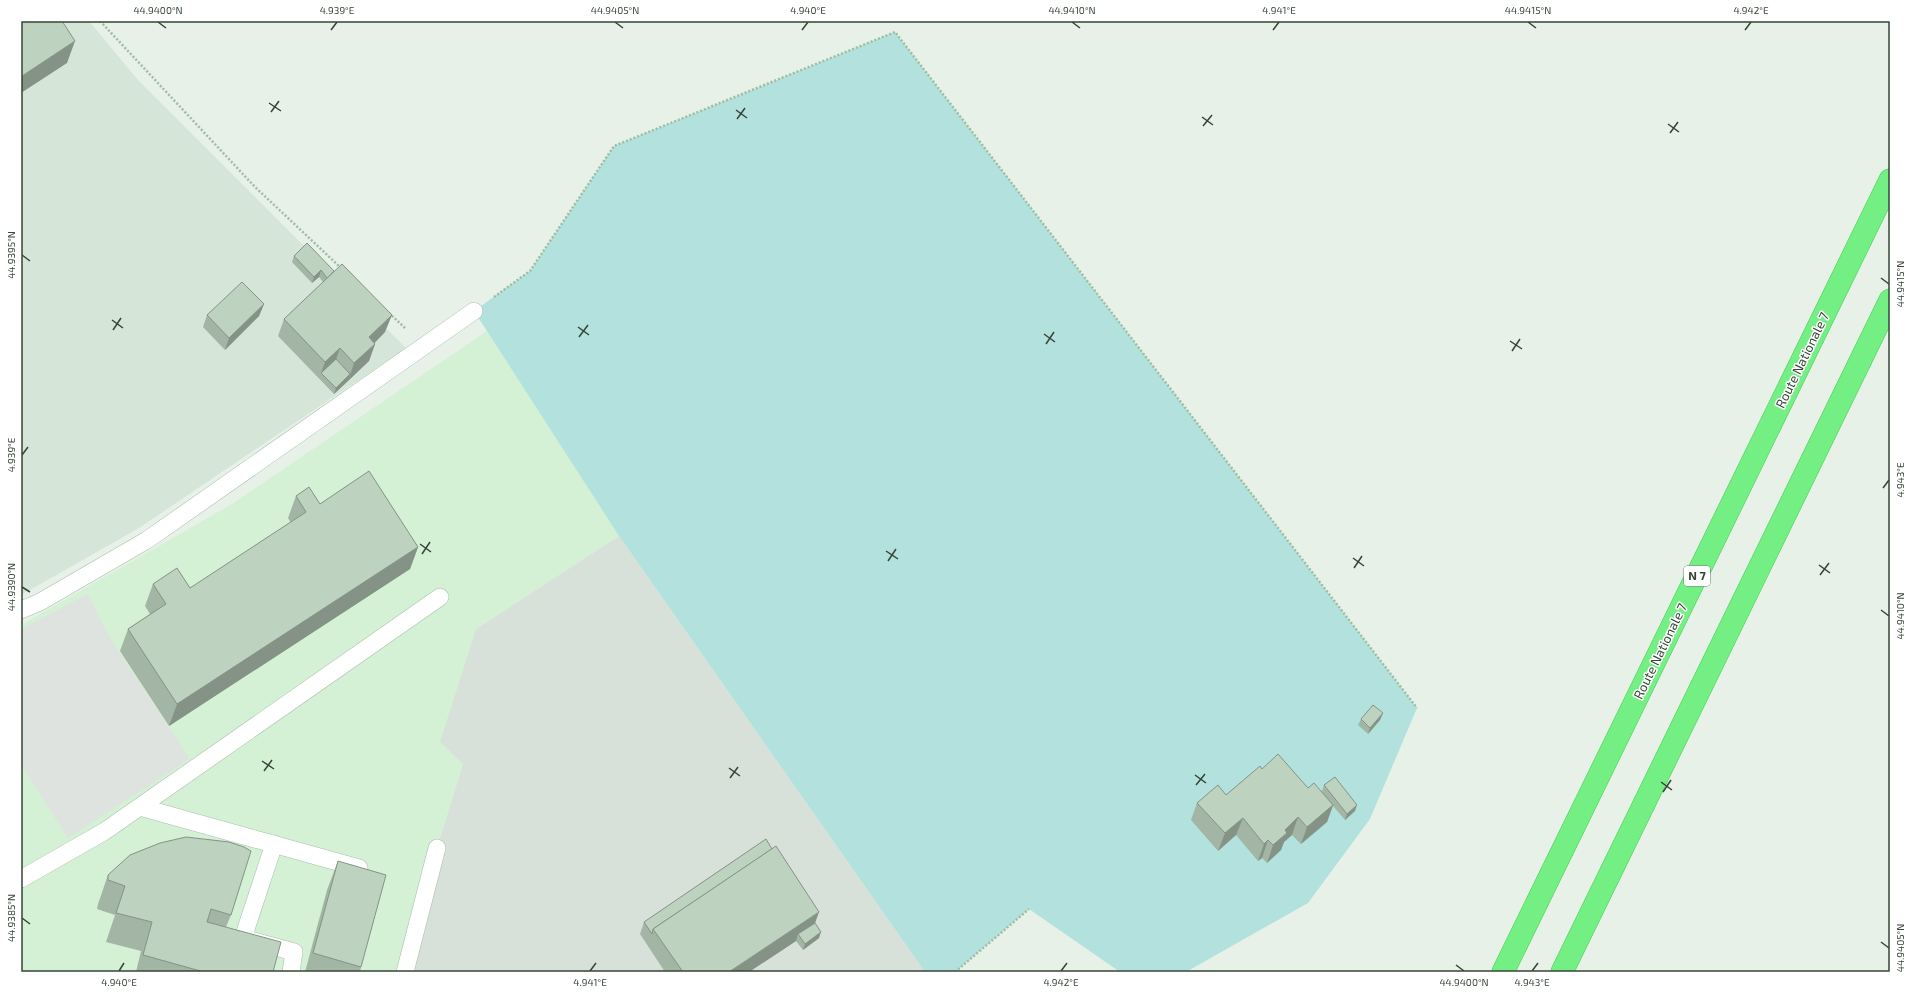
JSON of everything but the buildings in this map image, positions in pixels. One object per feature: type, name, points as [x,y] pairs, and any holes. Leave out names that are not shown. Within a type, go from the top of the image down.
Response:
[{"type":"highway","name":"Route Nationale 7","points":[[1503,972],[1890,180]]},
{"type":"highway","points":[[1562,972],[1890,300]]},
{"type":"lane","points":[[21,610],[40,602],[147,540],[474,311]]},
{"type":"lane","points":[[21,879],[105,831],[140,808],[169,785],[440,597]]},
{"type":"lane","points":[[140,808],[366,869]]},
{"type":"lane","points":[[274,844],[243,938],[294,952],[291,972]]},
{"type":"lane","points":[[405,972],[437,848]]},
{"type":"path","points":[[100,21],[255,187],[345,272]]},
{"type":"path","points":[[474,311],[530,271],[614,146],[895,32],[1417,708]]},
{"type":"path","points":[[384,309],[424,346]]},
{"type":"path","points":[[955,972],[1029,908]]},
{"type":"shaded area","points":[[21,21],[89,21],[138,80],[406,348],[139,528],[21,595]]},
{"type":"shaded area","points":[[895,32],[1417,708],[1370,819],[1308,903],[1186,972],[1120,972],[1029,909],[955,972],[925,972],[619,536],[474,311],[530,271],[614,146]]},
{"type":"shaded area","points":[[487,331],[619,536],[476,629],[463,764],[437,848],[405,972],[21,972],[21,625],[232,504]]},
{"type":"shaded area","points":[[619,536],[925,972],[405,972],[437,848],[463,764],[440,742],[476,629]]},
{"type":"shaded area","points":[[88,594],[109,636],[190,759],[68,838],[21,765],[21,629]]}]
